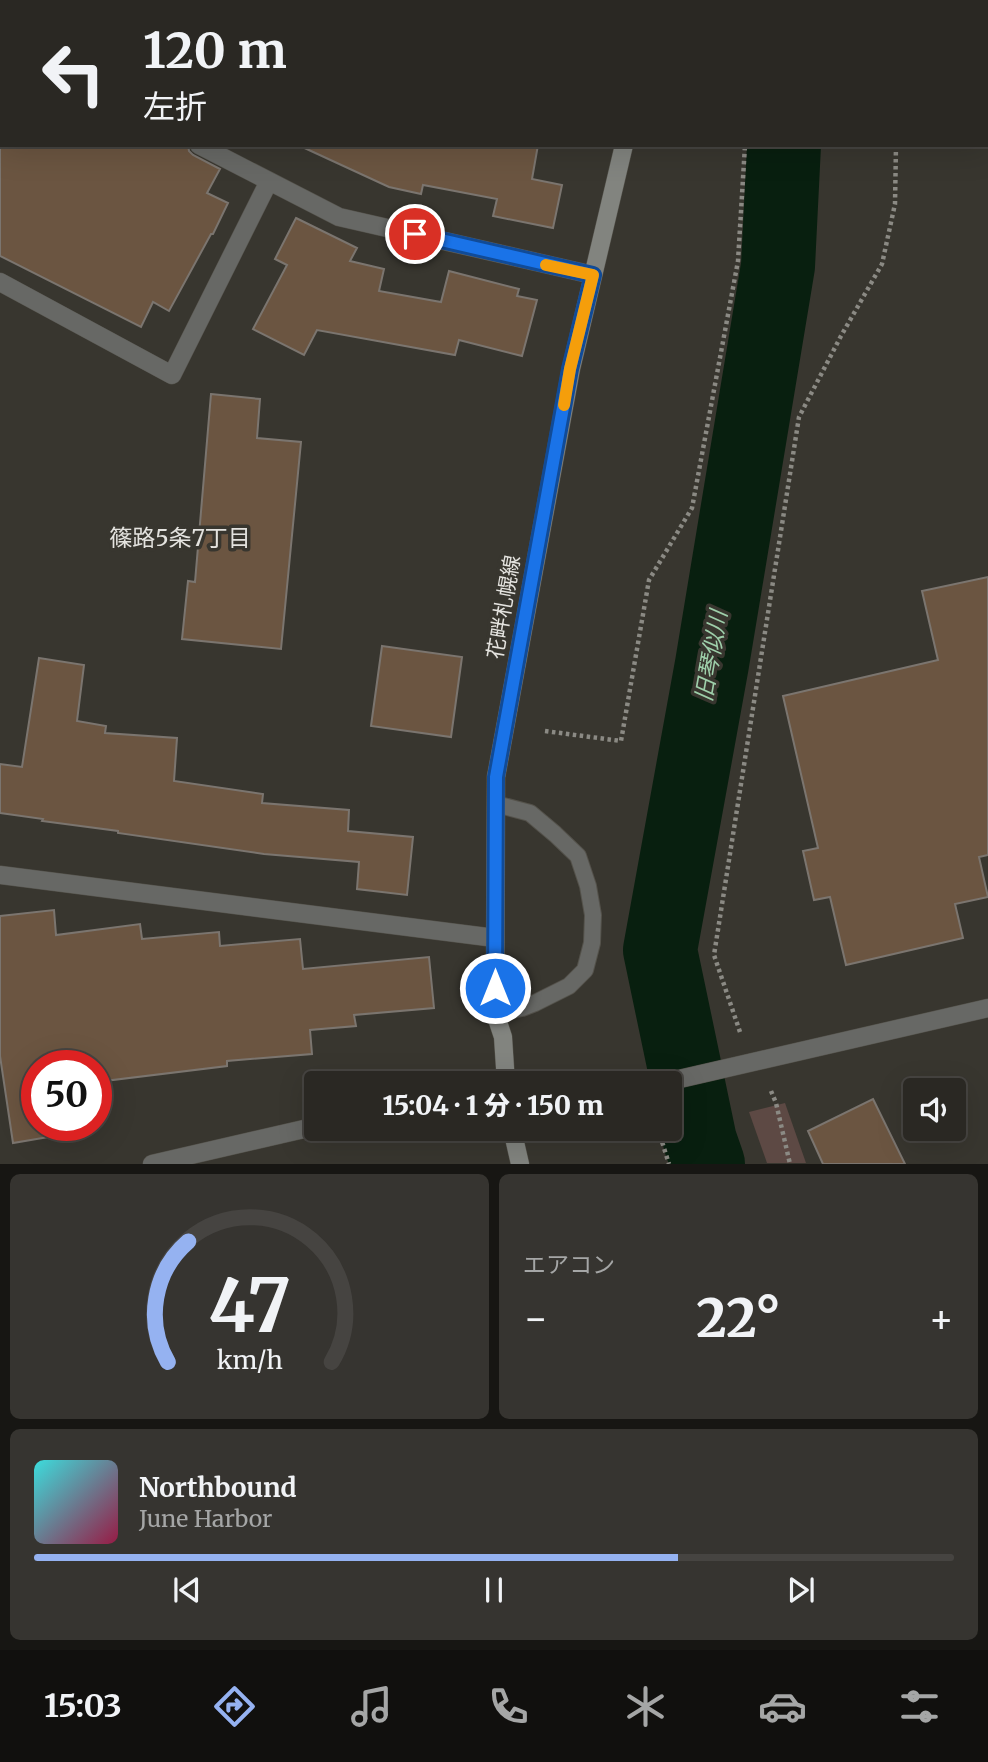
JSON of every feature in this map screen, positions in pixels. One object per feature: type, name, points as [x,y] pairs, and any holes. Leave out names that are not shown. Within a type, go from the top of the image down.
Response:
[{"type":"main road","name":"花畔札幌線","points":[[505,1071],[503,1037],[495,1013],[496,777],[570,369],[624,147]]},
{"type":"main road","points":[[515,1141],[520,1164]]},
{"type":"street","points":[[203,147],[339,217],[593,275]]},
{"type":"street","points":[[0,282],[172,375],[269,181]]},
{"type":"street","points":[[0,875],[495,938]]},
{"type":"street","points":[[682,1079],[988,1008]]},
{"type":"street","points":[[152,1164],[304,1129]]},
{"type":"lane","points":[[495,1013],[522,1008],[569,986],[585,970],[593,943],[588,886],[578,856],[530,813],[496,804]]},
{"type":"path","points":[[545,732],[621,741],[649,580],[692,508],[738,261],[745,147]]},
{"type":"path","points":[[740,1032],[714,955],[799,417],[882,264],[895,204],[896,147]]},
{"type":"path","points":[[771,1091],[790,1164]]},
{"type":"path","points":[[662,1141],[669,1164]]},
{"type":"shaded area","points":[[785,1103],[806,1163],[767,1163],[749,1112]]},
{"type":"building","points":[[0,147],[188,147],[193,155],[220,169],[207,193],[228,203],[213,234],[169,311],[153,302],[141,327],[0,256]]},
{"type":"building","points":[[302,147],[538,147],[532,179],[562,185],[553,228],[493,216],[497,199],[423,185],[421,194],[389,187]]},
{"type":"building","points":[[296,218],[357,248],[350,261],[384,269],[379,291],[441,302],[449,271],[519,289],[517,296],[537,300],[522,356],[459,340],[455,355],[317,330],[304,355],[253,329],[287,265],[275,259]]},
{"type":"building","points":[[211,394],[260,399],[257,438],[301,442],[281,649],[182,639],[188,581],[195,582]]},
{"type":"building","points":[[988,577],[988,855],[979,857],[988,897],[955,904],[963,938],[846,965],[830,897],[814,900],[803,851],[818,848],[783,696],[938,660],[922,591]]},
{"type":"building","points":[[382,646],[462,657],[451,737],[371,726]]},
{"type":"building","points":[[39,658],[84,665],[77,721],[106,726],[105,733],[177,738],[174,781],[263,794],[262,803],[349,810],[348,831],[413,837],[407,895],[357,889],[359,862],[264,854],[0,813],[0,764],[22,767]]},
{"type":"building","points":[[54,910],[56,935],[140,924],[142,939],[219,932],[220,946],[300,939],[303,969],[429,957],[434,1008],[354,1015],[356,1026],[310,1030],[312,1054],[227,1061],[227,1066],[112,1080],[112,1050],[21,1050],[21,1141],[25,1141],[13,1143],[0,1056],[0,916]]},
{"type":"building","points":[[873,1099],[905,1164],[823,1164],[808,1131]]},
{"type":"waterway","name":"旧琴似川","points":[[708,1164],[700,1141],[660,950],[712,664],[778,266],[784,147]]},
{"type":"slow traffic","points":[[546,265],[593,275],[564,405]]},
{"type":"district","name":"篠路5条7丁目","points":[[180,538]]},
{"type":"route","points":[[415,234],[593,275],[570,369],[496,777],[495,988]]}]
